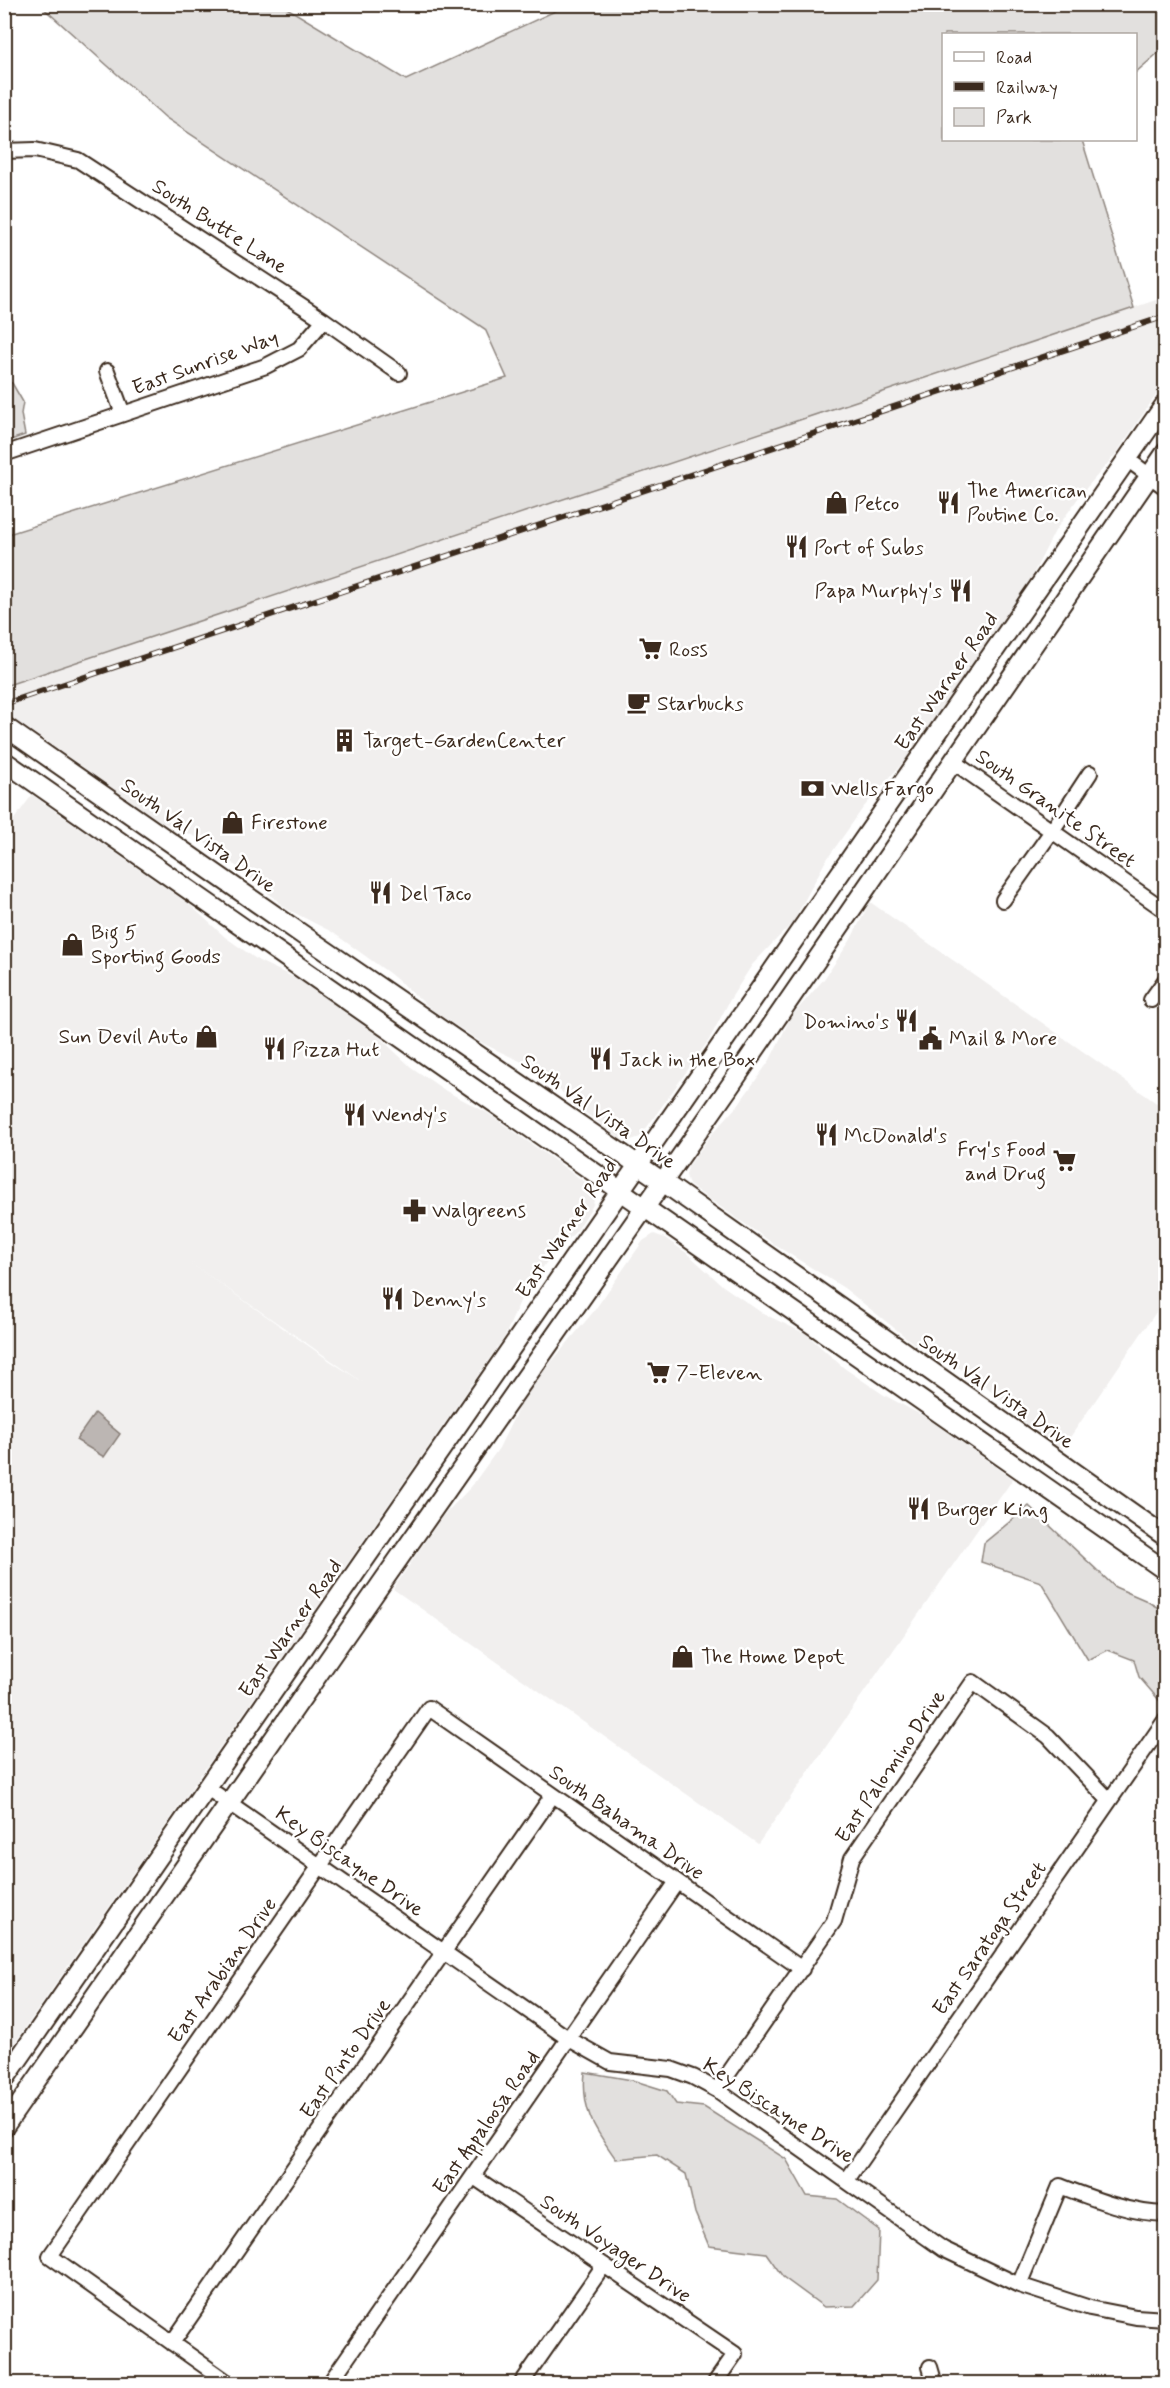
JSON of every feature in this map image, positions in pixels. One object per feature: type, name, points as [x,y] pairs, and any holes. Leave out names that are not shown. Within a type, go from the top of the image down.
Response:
[{"type":"main road","name":"East Warner Road","points":[[4,2080],[1166,403]]},
{"type":"main road","points":[[4,2127],[645,1208],[1166,452]]},
{"type":"main road","points":[[1054,564],[1077,580]]},
{"type":"main road","points":[[952,761],[947,753],[946,742],[971,702],[990,657]]},
{"type":"main road","name":"South Val Vista Drive","points":[[4,726],[663,1182],[1166,1537]]},
{"type":"main road","points":[[34,783],[51,759]]},
{"type":"main road","points":[[4,761],[1166,1571]]},
{"type":"main road","points":[[825,895],[850,911]]},
{"type":"main road","points":[[287,958],[303,935]]},
{"type":"main road","points":[[909,1392],[926,1369]]},
{"type":"main road","points":[[472,1405],[495,1421]]},
{"type":"main road","points":[[376,1544],[398,1559]]},
{"type":"street","name":"South Butte Lane","points":[[4,151],[35,150],[78,160],[324,320],[399,373]]},
{"type":"street","name":"East Sunrise Way","points":[[4,454],[266,366],[299,349],[324,320]]},
{"type":"street","name":"East Sunrise Way","points":[[107,371],[123,414]]},
{"type":"street","points":[[1126,459],[1166,488]]},
{"type":"street","name":"South Granite Street","points":[[952,761],[1166,911]]},
{"type":"street","points":[[1003,900],[1090,772]]},
{"type":"street","points":[[1151,1000],[1166,979]]},
{"type":"street","name":"East Palomino Drive","points":[[717,2090],[834,1921],[852,1858],[973,1682],[1048,1736],[1109,1800]]},
{"type":"street","name":"South Bahama Drive","points":[[429,1708],[802,1969]]},
{"type":"street","name":"East Arabian Drive","points":[[172,2343],[50,2256],[429,1708]]},
{"type":"street","name":"East Saratoga Street","points":[[847,2180],[1166,1719]]},
{"type":"street","name":"Key Biscayne Drive","points":[[206,1787],[568,2039],[610,2062],[671,2069],[693,2077],[717,2090],[943,2249],[1019,2285],[1089,2308],[1136,2317],[1166,2319]]},
{"type":"street","name":"East Pinto Drive","points":[[172,2343],[552,1796]]},
{"type":"street","name":"East Appaloosa Road","points":[[330,2384],[676,1883]]},
{"type":"street","name":"South Voyager Drive","points":[[474,2177],[735,2354],[714,2384]]},
{"type":"street","points":[[1019,2285],[1060,2186],[1103,2203],[1152,2214],[1166,2214]]},
{"type":"street","points":[[521,2384],[604,2265]]},
{"type":"street","points":[[172,2343],[230,2384]]},
{"type":"street","points":[[930,2367],[935,2384]]},
{"type":"shaded area","points":[[1165,297],[1165,382],[1115,455],[1081,494],[1055,531],[1031,578],[905,760],[863,808],[825,862],[793,922],[752,965],[731,998],[709,1040],[640,1137],[628,1141],[618,1137],[526,1064],[484,1044],[434,1011],[389,973],[332,932],[287,909],[230,861],[198,838],[160,821],[23,725],[5,731],[4,686]]},
{"type":"shaded area","points":[[32,795],[190,905],[225,937],[259,961],[297,979],[378,1036],[411,1067],[446,1091],[486,1112],[592,1187],[595,1195],[593,1205],[578,1229],[546,1263],[521,1299],[505,1336],[5,2057],[4,833]],"holes":[[[189,1262],[364,1383],[330,1361]]]},
{"type":"shaded area","points":[[870,902],[1165,1109],[1165,1299],[1062,1449],[1021,1420],[987,1387],[959,1368],[913,1343],[844,1288],[775,1245],[689,1185],[686,1175],[688,1167],[711,1135],[738,1105],[770,1060],[791,1017],[824,979],[850,941]]},
{"type":"shaded area","points":[[654,1234],[665,1238],[688,1254],[723,1286],[762,1313],[806,1334],[844,1368],[884,1395],[925,1417],[1013,1479],[758,1844],[393,1589],[442,1517],[471,1487],[499,1448],[521,1403],[544,1371],[594,1311],[643,1241]]},
{"type":"shaded area","points":[[95,1413],[120,1434],[104,1457],[76,1440]]},
{"type":"green space","points":[[40,5],[282,5],[406,80],[568,5],[1165,5],[1165,47],[1137,71],[1137,33],[942,33],[942,141],[1082,141],[1134,308],[5,686],[5,535],[507,378],[485,329],[166,118]]},
{"type":"green space","points":[[4,381],[12,383],[23,402],[21,414],[25,435],[5,442]]},
{"type":"green space","points":[[1029,1506],[1115,1587],[1165,1612],[1165,1707],[1139,1677],[1134,1660],[1108,1650],[1088,1660],[1041,1582],[981,1562],[984,1543]]},
{"type":"green space","points":[[585,2072],[632,2080],[667,2091],[676,2104],[704,2107],[786,2159],[807,2196],[837,2199],[879,2230],[877,2280],[854,2306],[824,2307],[783,2277],[766,2253],[709,2246],[695,2213],[686,2174],[657,2155],[616,2159],[591,2119],[585,2098]]},
{"type":"railway","points":[[4,704],[1166,316]]},
{"type":"place","name":"The American Poutine Co.","points":[[949,502]]},
{"type":"place","name":"Petco","points":[[836,503]]},
{"type":"place","name":"Port of Subs","points":[[796,547]]},
{"type":"place","name":"Papa Murphy's","points":[[960,590]]},
{"type":"place","name":"Ross","points":[[651,649]]},
{"type":"place","name":"Starbucks","points":[[639,703]]},
{"type":"place","name":"Target-GardenCenter","points":[[345,740]]},
{"type":"place","name":"Wells Fargo","points":[[813,788]]},
{"type":"place","name":"Firestone","points":[[233,822]]},
{"type":"place","name":"Del Taco","points":[[381,893]]},
{"type":"place","name":"Big 5 Sporting Goods","points":[[73,944]]},
{"type":"place","name":"Domino's","points":[[907,1021]]},
{"type":"place","name":"Sun Devil Auto","points":[[206,1036]]},
{"type":"place","name":"Mail & More","points":[[931,1038]]},
{"type":"place","name":"Pizza Hut","points":[[274,1049]]},
{"type":"place","name":"Jack in the Box","points":[[601,1059]]},
{"type":"place","name":"Wendy's","points":[[354,1114]]},
{"type":"place","name":"McDonald's","points":[[826,1135]]},
{"type":"place","name":"Fry's Food and Drug","points":[[1064,1161]]},
{"type":"place","name":"Walgreens","points":[[414,1210]]},
{"type":"place","name":"Denny's","points":[[393,1299]]},
{"type":"place","name":"7-Eleven","points":[[658,1372]]},
{"type":"place","name":"Burger King","points":[[919,1509]]},
{"type":"place","name":"The Home Depot","points":[[683,1656]]}]
